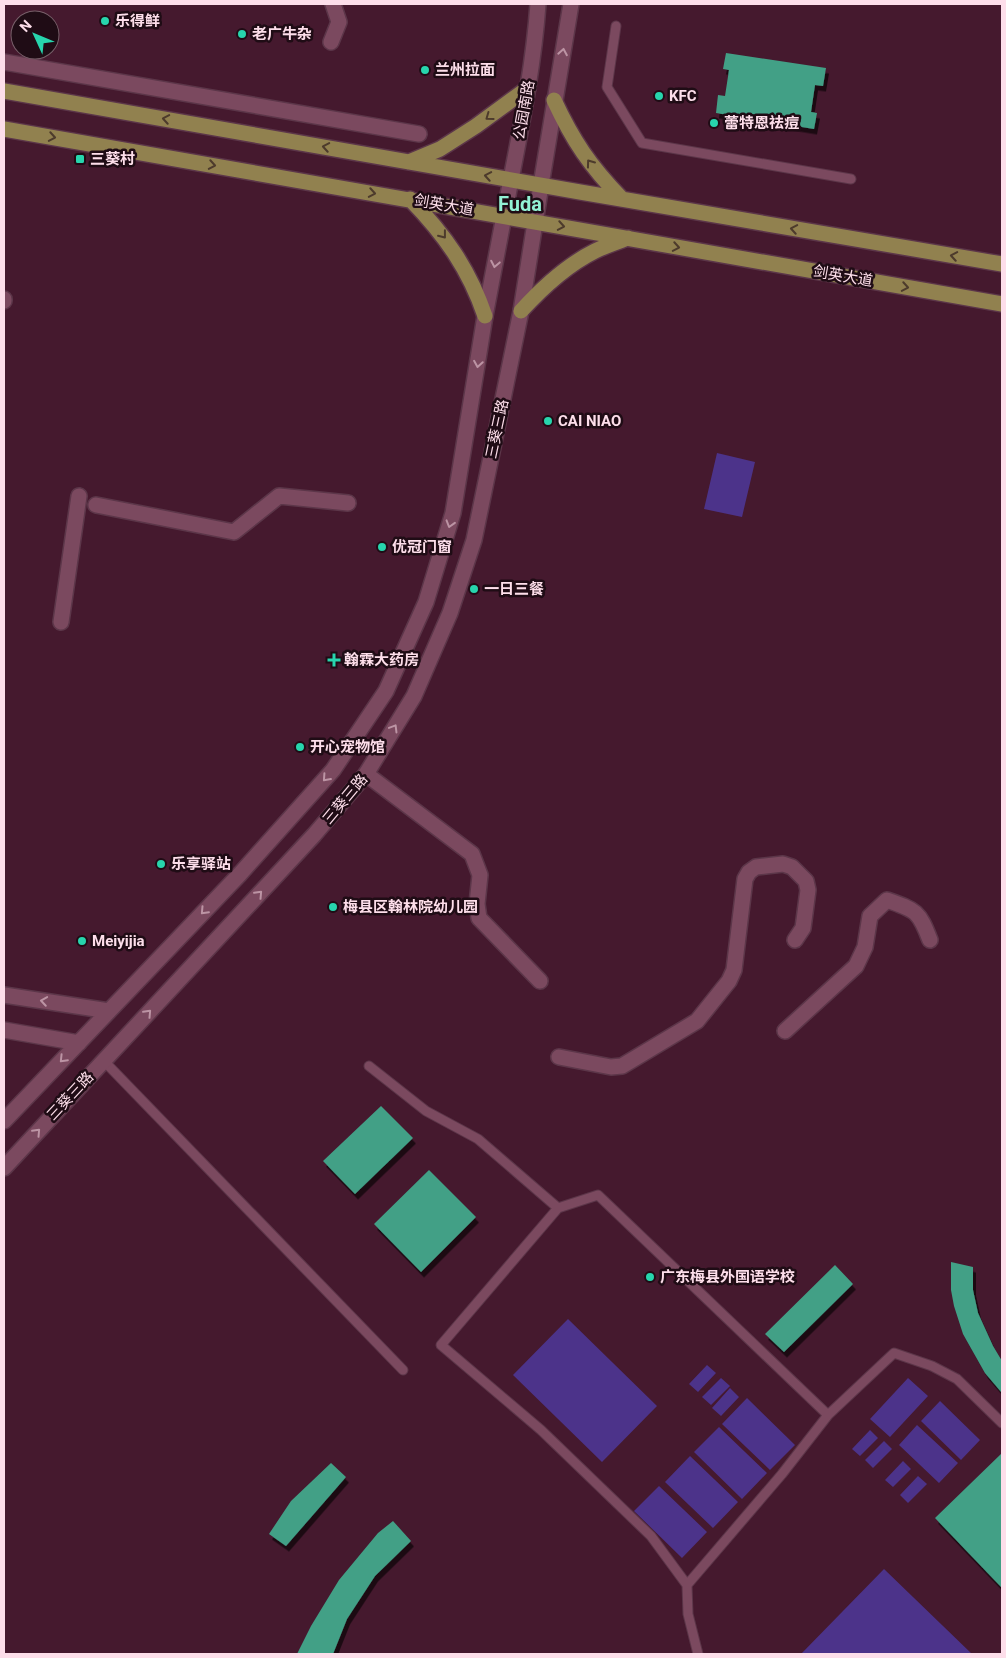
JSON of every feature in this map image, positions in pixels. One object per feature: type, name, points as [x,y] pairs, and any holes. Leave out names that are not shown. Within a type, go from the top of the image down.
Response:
[{"type":"main road","points":[[408,162],[440,149],[476,126],[528,88]]},
{"type":"main road","points":[[4,91],[1002,264]]},
{"type":"main road","points":[[554,100],[568,131],[583,154],[599,176],[622,199]]},
{"type":"main road","name":"剑英大道","points":[[4,129],[1002,304]]},
{"type":"main road","points":[[410,199],[444,236],[456,253],[477,291],[485,316]]},
{"type":"main road","points":[[521,311],[540,290],[568,268],[594,251],[628,238]]},
{"type":"street","points":[[331,42],[338,22],[333,4]]},
{"type":"street","name":"公园南路","points":[[504,216],[528,88],[536,36],[538,4]]},
{"type":"street","name":"公园南路","points":[[541,185],[571,4]]},
{"type":"street","points":[[4,62],[419,134]]},
{"type":"street","name":"三葵三路","points":[[4,1168],[314,835],[366,774],[414,696],[450,613],[474,540],[521,311],[541,185]]},
{"type":"street","name":"三葵三路","points":[[4,1122],[240,874],[333,770],[386,691],[426,602],[453,513],[485,316],[504,216]]},
{"type":"street","points":[[61,622],[79,496]]},
{"type":"street","points":[[96,505],[234,532],[279,496],[348,503]]},
{"type":"street","points":[[366,774],[472,854],[480,875],[477,904],[479,918],[540,980]]},
{"type":"street","points":[[559,1056],[611,1067],[622,1066],[697,1020],[729,981],[734,970],[745,879],[749,872],[756,867],[783,864],[792,867],[806,881],[808,890],[803,928],[795,940]]},
{"type":"street","points":[[785,1031],[856,966],[865,948],[870,916],[887,900],[908,907],[921,918],[930,940]]},
{"type":"street","points":[[4,995],[109,1011]]},
{"type":"street","points":[[4,1030],[79,1043]]},
{"type":"lane","points":[[616,26],[607,88],[642,142],[852,179]]},
{"type":"lane","points":[[103,1060],[403,1370]]},
{"type":"lane","points":[[369,1066],[426,1111],[478,1140],[558,1208]]},
{"type":"lane","points":[[698,1654],[688,1614],[688,1585],[651,1536],[541,1430],[440,1345],[558,1208],[598,1195],[828,1415]]},
{"type":"lane","points":[[688,1585],[782,1474],[828,1415],[894,1353],[932,1366],[957,1379],[1002,1423]]},
{"type":"shaded area","points":[[717,453],[755,462],[742,517],[704,509]]},
{"type":"shaded area","points":[[568,1319],[657,1406],[602,1462],[513,1375]]},
{"type":"shaded area","points":[[707,1365],[716,1373],[698,1392],[689,1384]]},
{"type":"shaded area","points":[[721,1378],[730,1386],[711,1405],[702,1397]]},
{"type":"shaded area","points":[[908,1378],[928,1396],[890,1437],[870,1419]]},
{"type":"shaded area","points":[[730,1388],[739,1397],[721,1416],[712,1408]]},
{"type":"shaded area","points":[[747,1398],[795,1445],[770,1470],[722,1424]]},
{"type":"shaded area","points":[[940,1401],[980,1440],[961,1460],[921,1421]]},
{"type":"shaded area","points":[[917,1425],[958,1463],[939,1483],[899,1445]]},
{"type":"shaded area","points":[[719,1427],[767,1473],[742,1499],[694,1452]]},
{"type":"shaded area","points":[[870,1430],[878,1438],[860,1456],[852,1449]]},
{"type":"shaded area","points":[[884,1441],[892,1449],[873,1468],[865,1460]]},
{"type":"shaded area","points":[[690,1456],[738,1502],[713,1528],[665,1482]]},
{"type":"shaded area","points":[[903,1461],[911,1469],[893,1487],[885,1480]]},
{"type":"shaded area","points":[[918,1476],[927,1484],[908,1503],[900,1495]]},
{"type":"shaded area","points":[[659,1486],[707,1532],[682,1558],[634,1511]]},
{"type":"shaded area","points":[[884,1569],[972,1654],[801,1654]]},
{"type":"building","points":[[726,53],[826,68],[823,86],[815,85],[811,112],[817,113],[814,129],[716,113],[718,95],[725,96],[729,70],[723,69]]},
{"type":"building","points":[[381,1106],[413,1138],[355,1194],[323,1161]]},
{"type":"building","points":[[429,1170],[476,1217],[421,1272],[374,1224]]},
{"type":"building","points":[[951,1262],[973,1267],[973,1290],[978,1313],[1002,1361],[1002,1393],[985,1373],[963,1334],[951,1290]]},
{"type":"building","points":[[835,1265],[853,1284],[784,1352],[765,1334]]},
{"type":"building","points":[[1002,1453],[1002,1588],[935,1518]]},
{"type":"building","points":[[331,1463],[346,1477],[286,1546],[269,1534],[291,1501]]},
{"type":"building","points":[[393,1521],[411,1541],[375,1576],[347,1619],[333,1654],[297,1654],[311,1626],[339,1580],[378,1533]]},
{"type":"place","name":"乐得鲜","points":[[105,21]]},
{"type":"place","name":"老广牛杂","points":[[242,34]]},
{"type":"place","name":"兰州拉面","points":[[425,70]]},
{"type":"place","name":"KFC","points":[[659,96]]},
{"type":"place","name":"蕾特恩祛痘","points":[[714,123]]},
{"type":"place","name":"三葵村","points":[[80,159]]},
{"type":"place","name":"CAI NIAO","points":[[548,421]]},
{"type":"place","name":"优冠门窗","points":[[382,547]]},
{"type":"place","name":"一日三餐","points":[[474,589]]},
{"type":"place","name":"翰霖大药房","points":[[334,660]]},
{"type":"place","name":"开心宠物馆","points":[[300,747]]},
{"type":"place","name":"乐享驿站","points":[[161,864]]},
{"type":"place","name":"梅县区翰林院幼儿园","points":[[333,907]]},
{"type":"place","name":"Meiyijia","points":[[82,941]]},
{"type":"place","name":"广东梅县外国语学校","points":[[650,1277]]},
{"type":"district","name":"Fuda","points":[[520,204]]}]
